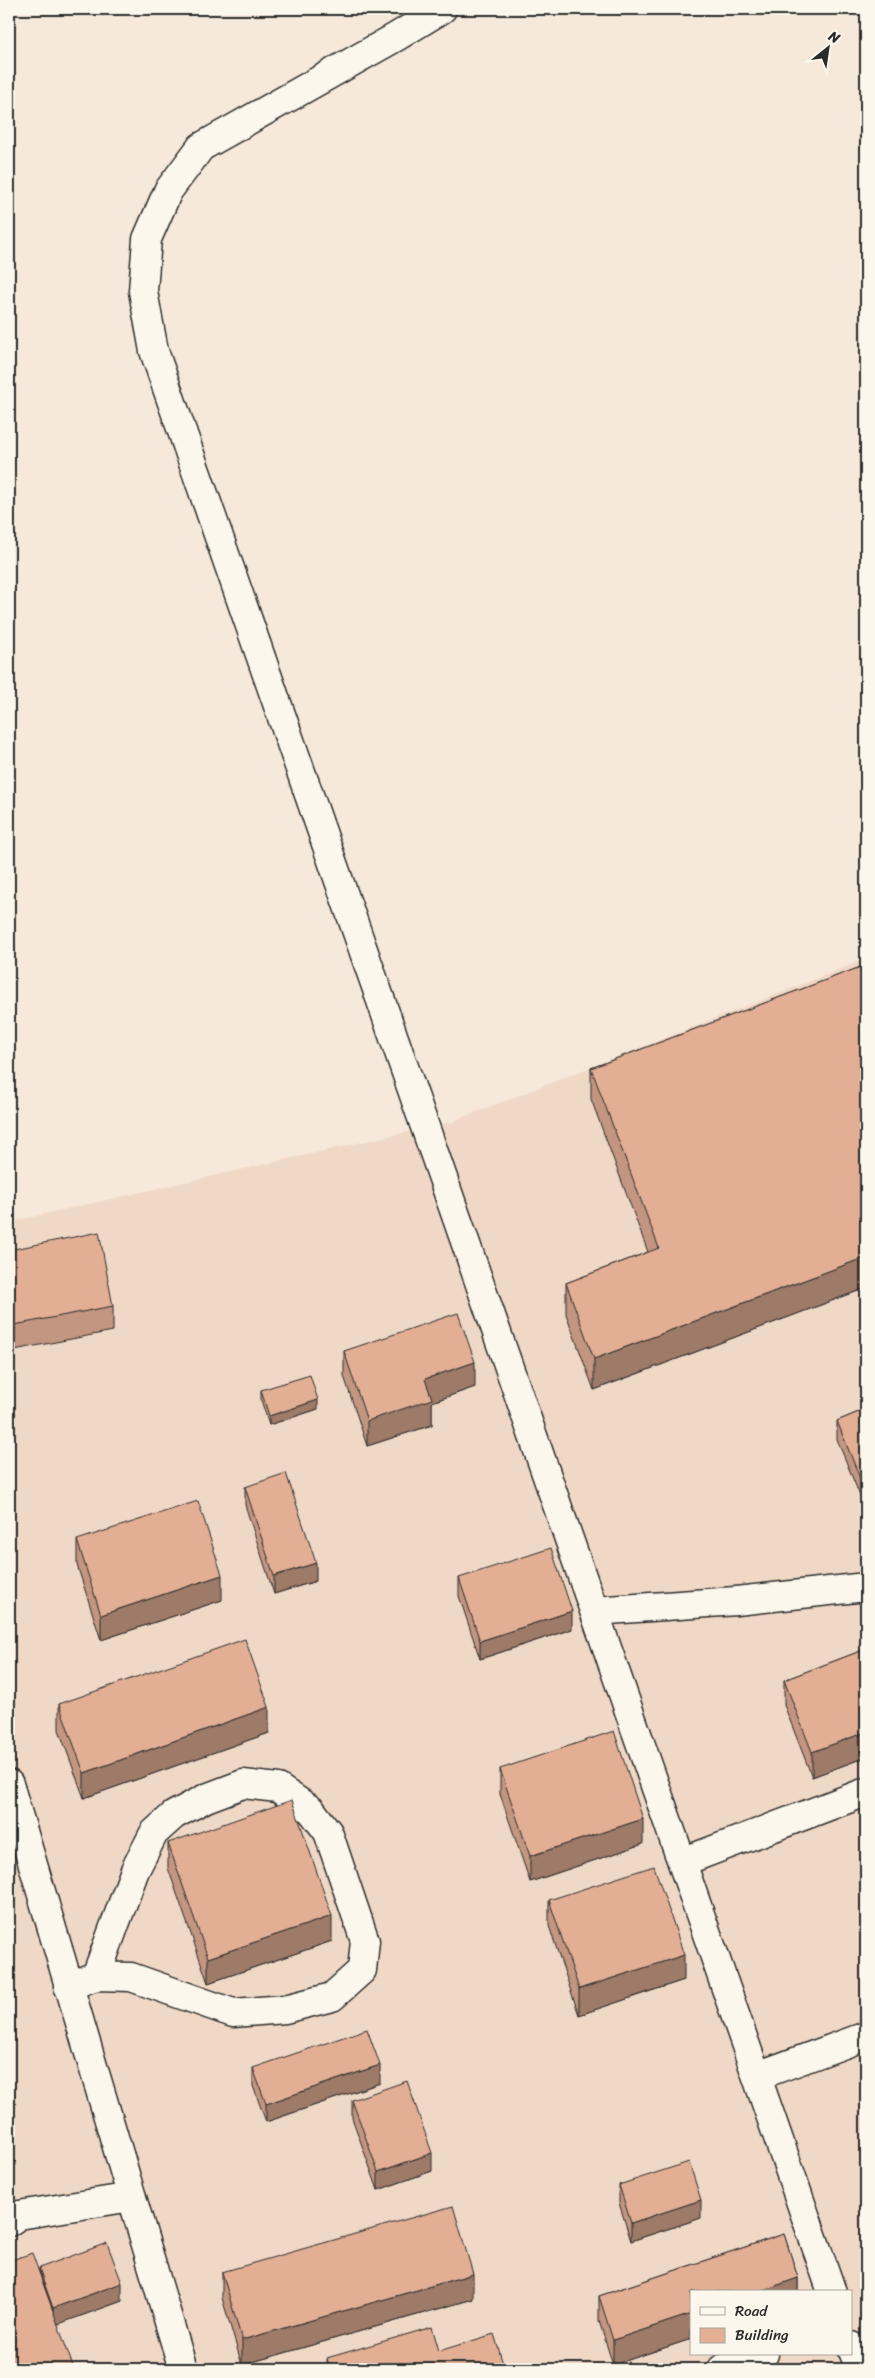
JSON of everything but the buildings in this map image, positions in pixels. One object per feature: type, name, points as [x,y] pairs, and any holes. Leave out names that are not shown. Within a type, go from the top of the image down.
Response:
[{"type":"lane","points":[[442,9],[201,147],[168,192],[147,239],[143,291],[154,351],[831,2290]]},
{"type":"lane","points":[[594,1611],[736,1602],[866,1587]]},
{"type":"lane","points":[[9,1784],[183,2369]]},
{"type":"lane","points":[[68,1986],[96,1976],[131,1977],[233,2014],[285,2009],[332,1997],[362,1970],[365,1941],[328,1832],[311,1810],[278,1788],[243,1784],[206,1798],[174,1815],[154,1833],[134,1870],[96,1976]]},
{"type":"lane","points":[[682,1862],[866,1792]]},
{"type":"lane","points":[[757,2076],[866,2036]]},
{"type":"lane","points":[[9,2222],[19,2215],[132,2197]]},
{"type":"lane","points":[[852,2349],[860,2369]]},
{"type":"lane","points":[[722,2369],[758,2356]]},
{"type":"shaded area","points":[[866,959],[866,2369],[9,2369],[9,1222],[451,1122]]}]
